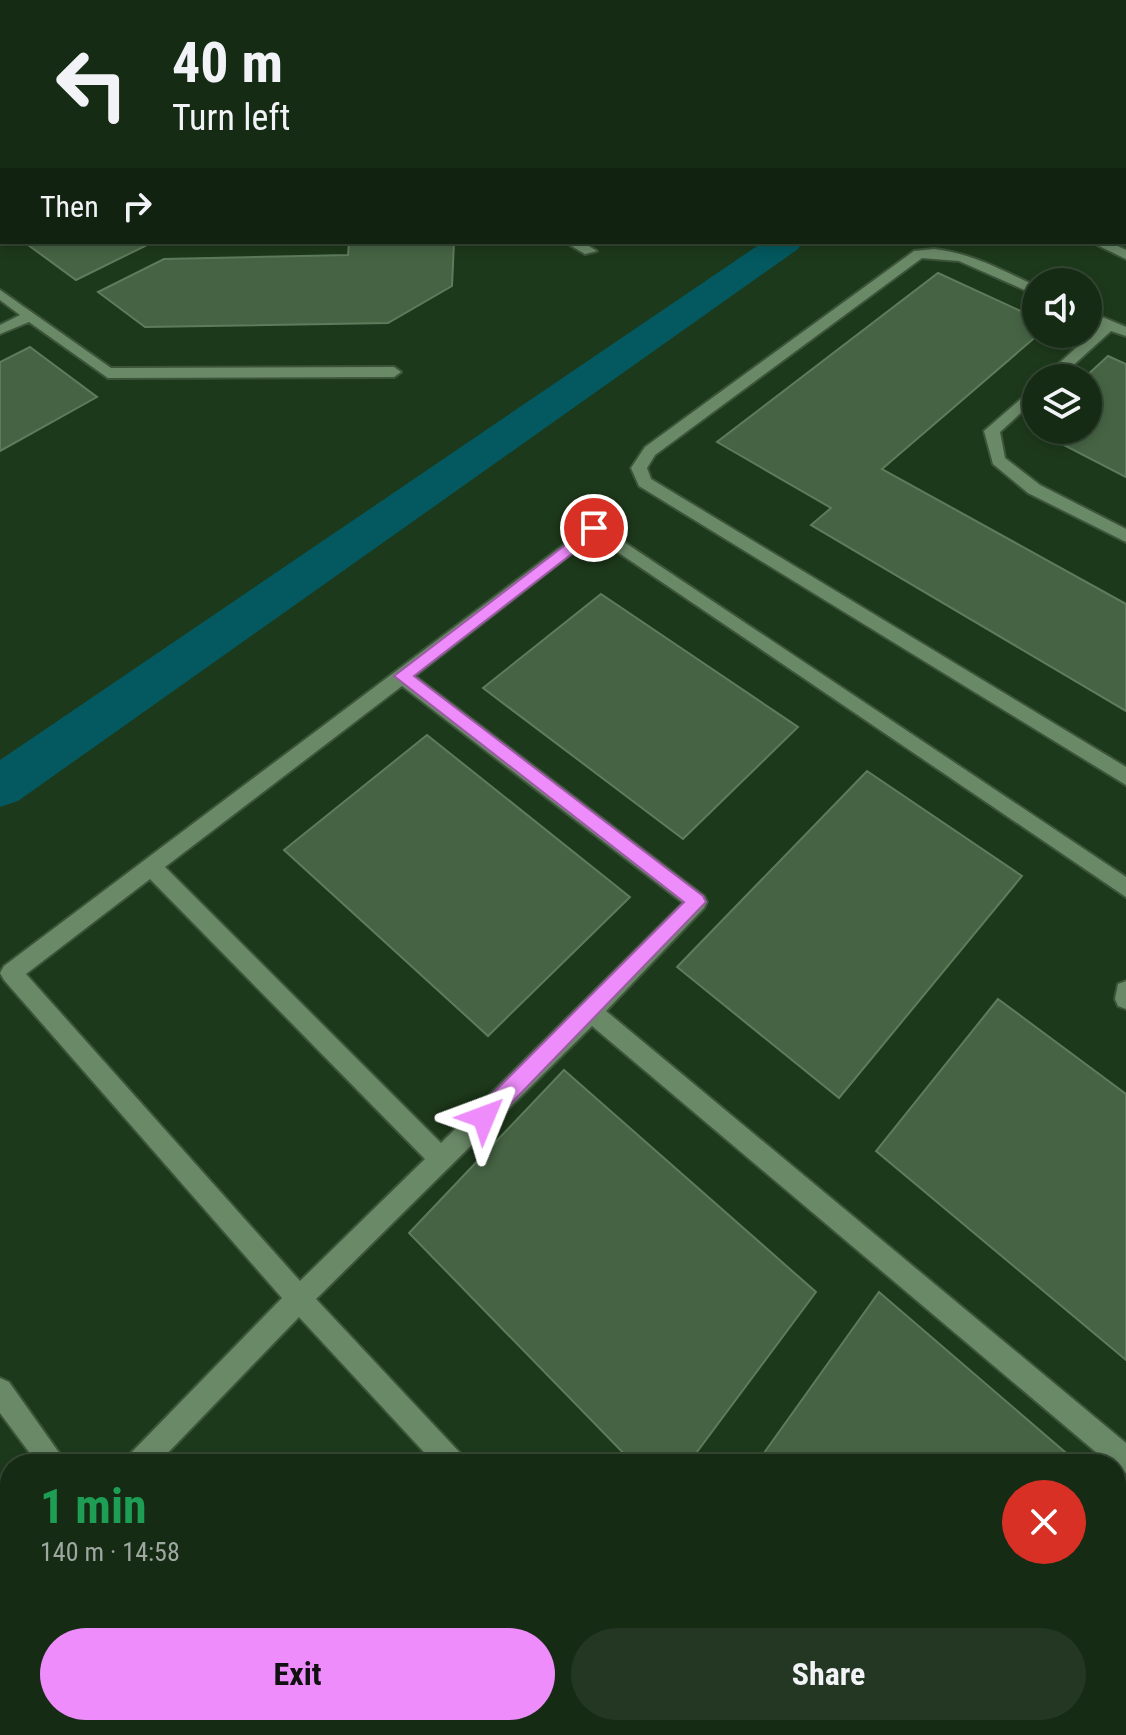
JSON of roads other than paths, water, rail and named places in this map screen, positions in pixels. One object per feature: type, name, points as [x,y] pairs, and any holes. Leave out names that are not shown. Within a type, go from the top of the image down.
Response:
[{"type":"street","points":[[576,244],[590,251]]},
{"type":"street","points":[[1102,244],[1126,255]]},
{"type":"street","points":[[1022,285],[961,257],[936,251],[919,254],[650,451],[639,468],[645,482],[1126,777]]},
{"type":"street","points":[[0,294],[108,373],[394,372]]},
{"type":"street","points":[[0,330],[30,316]]},
{"type":"street","points":[[1102,322],[1126,332]]},
{"type":"street","points":[[1066,364],[1109,325]]},
{"type":"street","points":[[1022,404],[992,431],[998,460],[1034,489],[1126,536]]},
{"type":"street","points":[[444,1454],[6,977],[594,528],[1126,888]]},
{"type":"street","points":[[148,1454],[299,1299],[591,1012],[697,902],[402,676]]},
{"type":"street","points":[[151,866],[441,1159]]},
{"type":"street","points":[[1126,991],[1126,999]]},
{"type":"street","points":[[591,1012],[1119,1454]]},
{"type":"street","points":[[0,1391],[47,1454]]},
{"type":"waterway","points":[[0,786],[783,244]]}]
